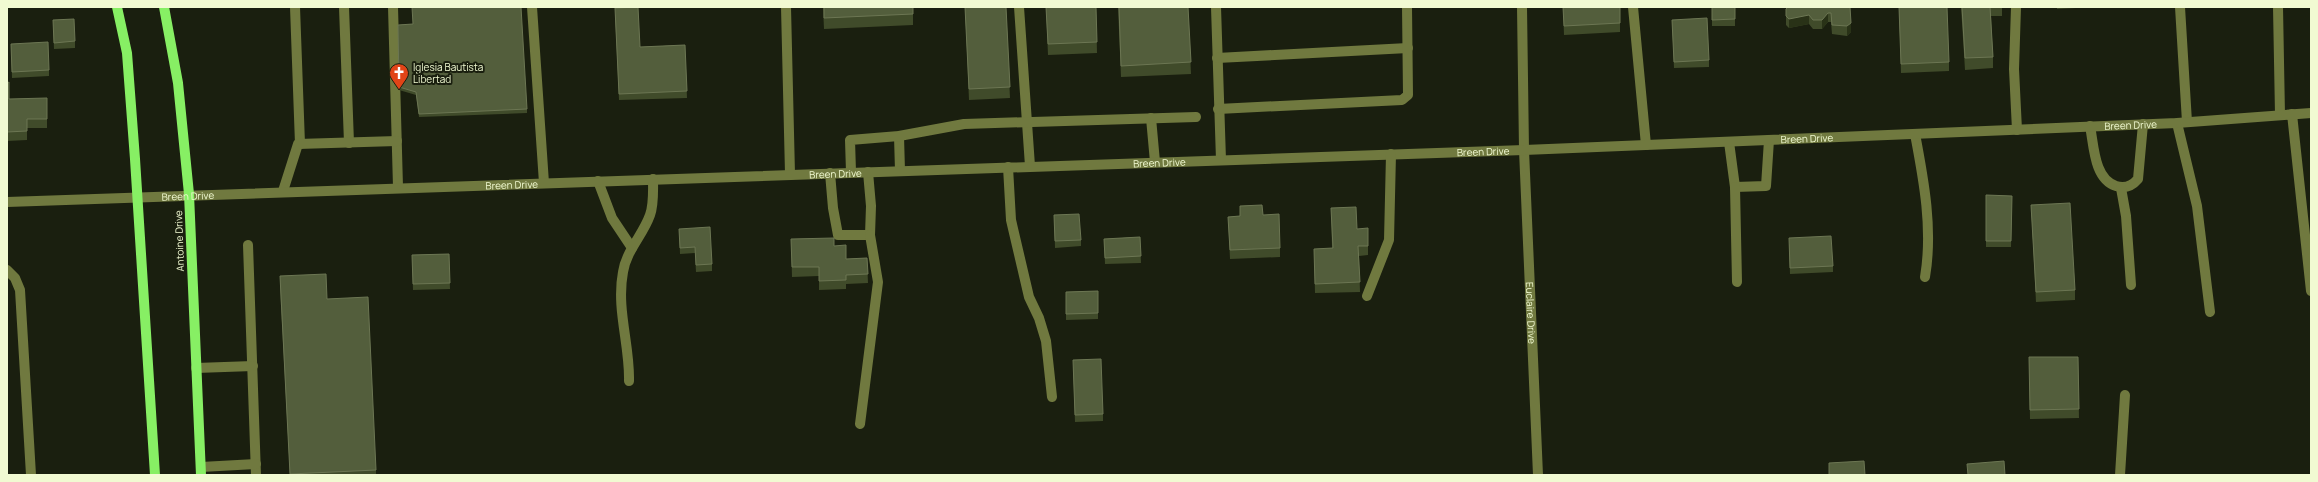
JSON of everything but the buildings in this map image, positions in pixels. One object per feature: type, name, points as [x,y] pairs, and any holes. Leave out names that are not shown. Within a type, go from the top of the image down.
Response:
[{"type":"main road","points":[[117,7],[127,53],[138,197],[155,475]]},
{"type":"main road","name":"Antoine Drive","points":[[164,7],[178,83],[189,194],[201,471]]},
{"type":"street","points":[[283,191],[291,160],[300,144],[295,7]]},
{"type":"street","points":[[344,7],[349,143]]},
{"type":"street","points":[[393,7],[398,187]]},
{"type":"street","points":[[532,7],[544,183]]},
{"type":"street","points":[[786,7],[790,174]]},
{"type":"street","points":[[1019,7],[1030,166]]},
{"type":"street","points":[[1216,7],[1218,109],[1221,160]]},
{"type":"street","points":[[1218,109],[1402,100],[1408,95],[1408,7]]},
{"type":"street","name":"Euclaire Drive","points":[[1522,7],[1524,150],[1538,475]]},
{"type":"street","points":[[1633,7],[1646,145]]},
{"type":"street","points":[[2016,7],[2014,76],[2017,130]]},
{"type":"street","points":[[2180,7],[2182,123],[2197,206],[2210,312]]},
{"type":"street","points":[[2278,7],[2280,115]]},
{"type":"street","points":[[1217,58],[1408,48]]},
{"type":"street","name":"Breen Drive","points":[[7,202],[189,194],[1524,150],[2182,123],[2311,113]]},
{"type":"street","points":[[2292,114],[2311,291]]},
{"type":"street","points":[[851,172],[850,140],[899,136],[964,124],[1196,117]]},
{"type":"street","points":[[1151,118],[1155,162]]},
{"type":"street","points":[[2090,126],[2100,175],[2109,184],[2120,188],[2132,186],[2138,179],[2143,124]]},
{"type":"street","points":[[1915,134],[1927,208],[1928,260],[1924,277]]},
{"type":"street","points":[[899,136],[900,171]]},
{"type":"street","points":[[1735,187],[1766,186],[1769,140]]},
{"type":"street","points":[[300,144],[397,141]]},
{"type":"street","points":[[1729,142],[1735,187],[1737,282]]},
{"type":"street","points":[[1367,296],[1389,240],[1391,154]]},
{"type":"street","points":[[1008,167],[1011,220],[1029,298],[1039,318],[1046,342],[1052,398]]},
{"type":"street","points":[[860,424],[878,282],[870,235],[871,206],[868,172]]},
{"type":"street","points":[[830,173],[832,208],[838,235],[870,235]]},
{"type":"street","points":[[628,382],[629,367],[621,286],[625,263],[650,215],[653,179]]},
{"type":"street","points":[[598,181],[612,218],[632,248]]},
{"type":"street","points":[[2120,188],[2126,216],[2131,285]]},
{"type":"street","points":[[248,245],[256,475]]},
{"type":"street","points":[[7,270],[15,278],[20,290],[31,475]]},
{"type":"street","points":[[196,368],[253,366]]},
{"type":"street","points":[[2120,475],[2125,396]]},
{"type":"street","points":[[201,471],[256,464]]},
{"type":"place","name":"Iglesia Bautista Libertad","points":[[399,90]]}]
